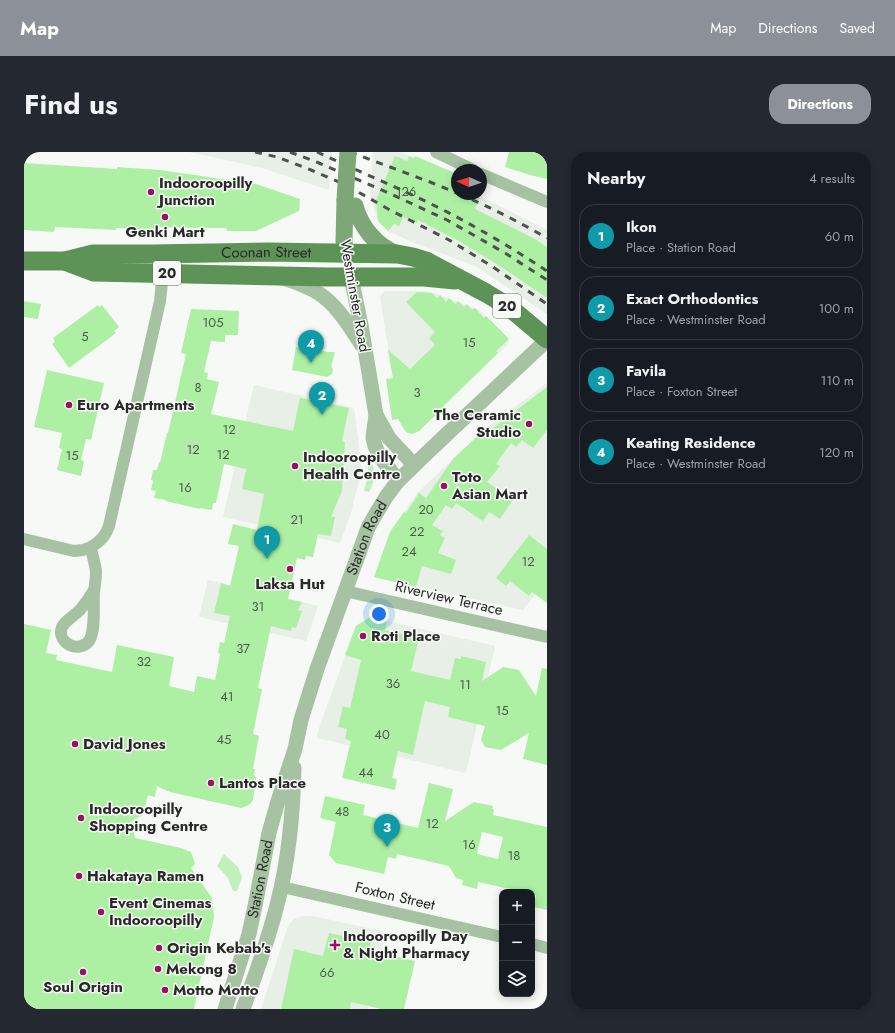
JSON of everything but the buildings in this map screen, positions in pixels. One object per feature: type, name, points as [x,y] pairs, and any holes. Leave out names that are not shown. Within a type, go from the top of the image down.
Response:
[{"type":"main road","points":[[348,152],[347,172],[350,203],[369,234],[382,246],[397,254]]},
{"type":"main road","name":"Westminster Road","points":[[350,203],[344,240],[345,253],[351,277]]},
{"type":"main road","name":"Coonan Street","points":[[24,262],[65,262],[93,254],[268,252],[397,254],[426,261],[486,293],[509,308],[547,339]]},
{"type":"main road","name":"Coonan Street","points":[[65,262],[94,272],[270,276],[424,277],[462,281]]},
{"type":"street","points":[[436,152],[461,164]]},
{"type":"street","points":[[487,177],[547,202]]},
{"type":"street","points":[[24,539],[74,551],[83,550],[97,544],[104,537],[110,526],[160,301],[163,273]]},
{"type":"street","points":[[270,276],[297,282],[316,291],[325,298],[346,321],[365,352]]},
{"type":"street","name":"Westminster Road","points":[[351,277],[376,414],[389,438],[414,465]]},
{"type":"street","name":"Station Road","points":[[225,1009],[249,934],[270,832],[278,801],[295,749],[301,720],[315,676],[366,533],[386,497],[398,481],[547,339]]},
{"type":"street","name":"Westminster Road","points":[[376,414],[372,437],[384,463],[398,481]]},
{"type":"street","points":[[91,547],[96,570],[94,590]]},
{"type":"street","name":"Riverview Terrace","points":[[345,591],[547,636]]},
{"type":"street","name":"Station Road","points":[[243,1009],[276,912],[282,887],[290,838],[295,749]]},
{"type":"street","points":[[270,832],[290,838]]},
{"type":"street","points":[[260,882],[282,887]]},
{"type":"street","name":"Foxton Street","points":[[282,887],[499,936]]},
{"type":"street","points":[[535,945],[547,948]]},
{"type":"shaded area","points":[[189,152],[332,152],[329,190],[262,168]]},
{"type":"shaded area","points":[[373,152],[400,152],[413,158],[415,156],[451,171],[451,200],[487,200],[547,230],[547,314],[477,267],[388,231],[377,219],[370,193]]},
{"type":"shaded area","points":[[384,291],[426,291],[477,309],[508,338],[508,344],[419,431],[412,434],[406,432],[400,423],[380,297]]},
{"type":"shaded area","points":[[547,383],[547,579],[523,610],[374,577],[390,532],[418,492],[485,429]]},
{"type":"shaded area","points":[[254,385],[354,408],[362,470],[351,513],[340,543],[223,517]]},
{"type":"shaded area","points":[[208,580],[318,606],[306,641],[199,617]]},
{"type":"shaded area","points":[[370,617],[495,646],[466,773],[317,738],[318,731],[356,626]]},
{"type":"shaded area","points":[[302,916],[313,916],[386,932],[368,1009],[261,1009],[288,926],[294,919]]},
{"type":"green space","points":[[368,465],[373,465],[374,472],[374,479],[369,492],[364,491]]},
{"type":"green space","points":[[224,854],[238,867],[242,877],[237,891],[233,891],[228,878],[217,866]]},
{"type":"railway","points":[[255,152],[277,157],[344,184],[390,210],[451,241],[493,267],[547,304]]},
{"type":"railway","points":[[290,152],[391,194],[447,220],[505,253],[547,280]]},
{"type":"railway","points":[[317,152],[402,190],[453,215],[501,242],[547,271]]},
{"type":"railway","points":[[350,152],[451,191]]},
{"type":"railway","points":[[473,200],[547,238]]},
{"type":"place","name":"Indooroopilly Junction","points":[[151,192]]},
{"type":"place","name":"Genki Mart","points":[[165,217]]},
{"type":"place","name":"Keating Residence","points":[[311,363]]},
{"type":"place","name":"Euro Apartments","points":[[69,405]]},
{"type":"place","name":"Exact Orthodontics","points":[[322,415]]},
{"type":"place","name":"The Ceramic Studio","points":[[529,424]]},
{"type":"place","name":"Indooroopilly Health Centre","points":[[295,466]]},
{"type":"place","name":"Toto Asian Mart","points":[[444,486]]},
{"type":"place","name":"Ikon","points":[[267,559]]},
{"type":"place","name":"Laksa Hut","points":[[290,569]]},
{"type":"place","name":"Roti Place","points":[[363,636]]},
{"type":"place","name":"David Jones","points":[[75,744]]},
{"type":"place","name":"Lantos Place","points":[[211,783]]},
{"type":"place","name":"Indooroopilly Shopping Centre","points":[[81,818]]},
{"type":"place","name":"Favila","points":[[387,847]]},
{"type":"place","name":"Hakataya Ramen","points":[[79,876]]},
{"type":"place","name":"Event Cinemas Indooroopilly","points":[[101,912]]},
{"type":"place","name":"Indooroopilly Day & Night Pharmacy","points":[[335,945]]},
{"type":"place","name":"Origin Kebab's","points":[[159,948]]},
{"type":"place","name":"Mekong 8","points":[[158,969]]},
{"type":"place","name":"Soul Origin","points":[[83,972]]},
{"type":"place","name":"Motto Motto","points":[[165,990]]}]
